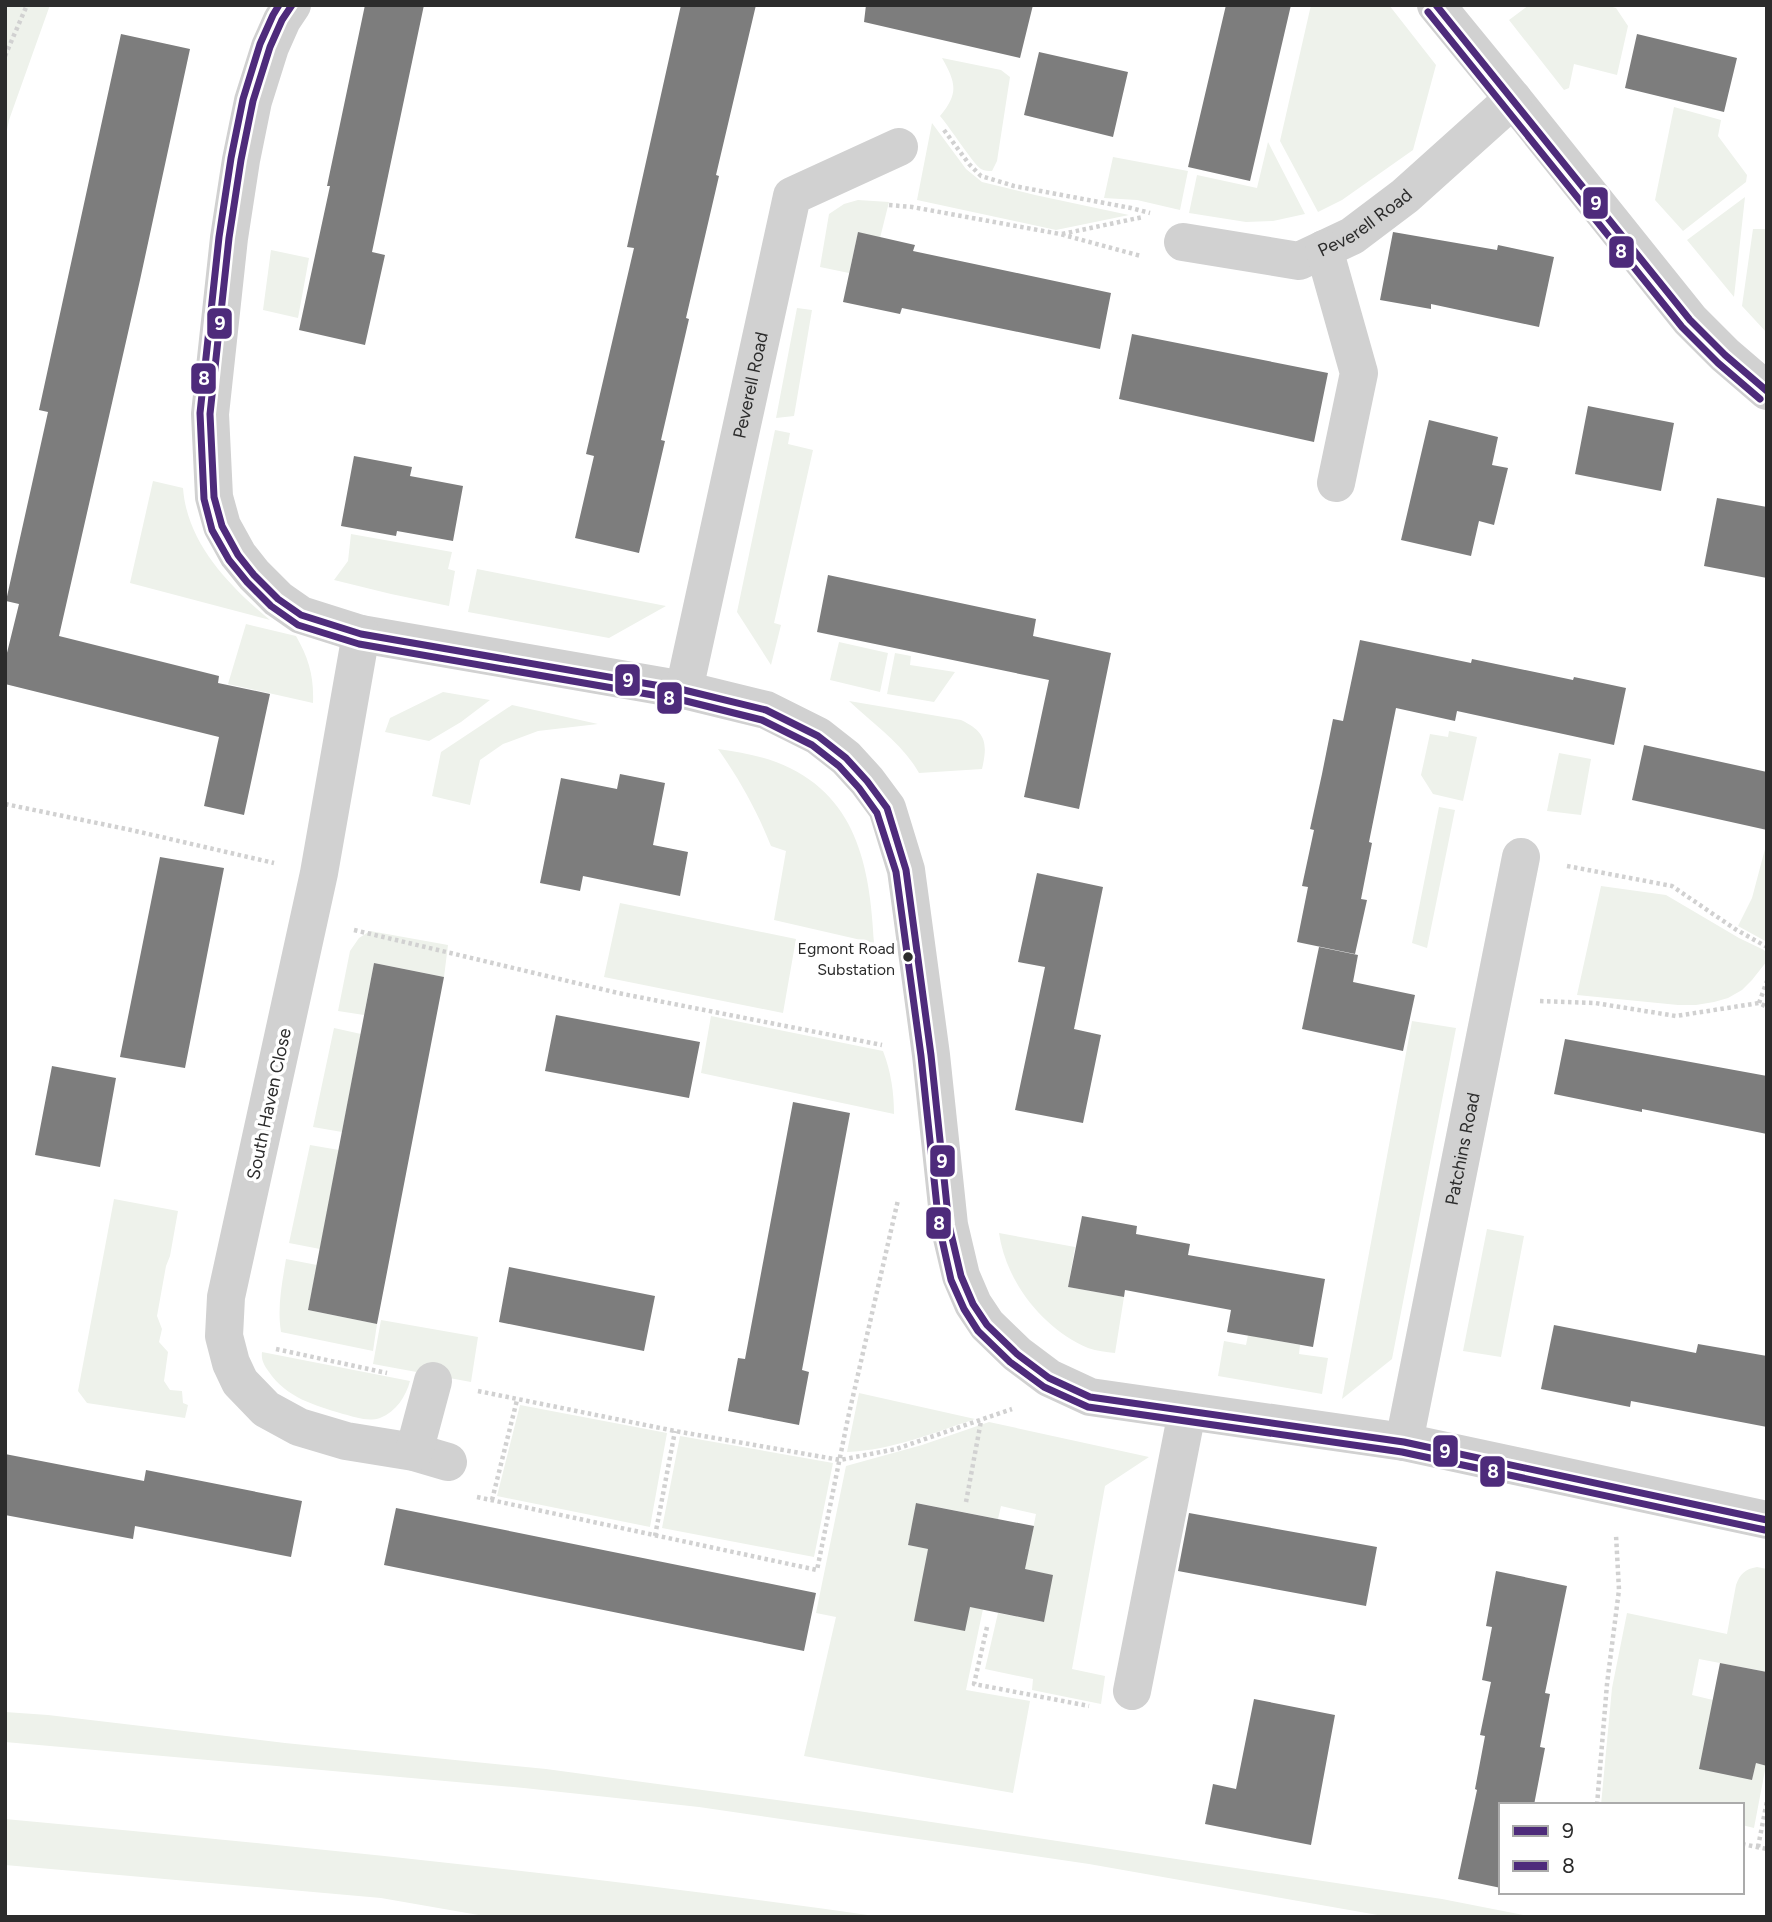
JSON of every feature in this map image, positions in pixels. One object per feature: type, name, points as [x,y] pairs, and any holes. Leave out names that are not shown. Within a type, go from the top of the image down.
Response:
[{"type":"street","points":[[292,5],[270,47],[253,101],[241,160],[229,238],[210,414],[214,497],[222,526],[238,555],[254,575],[278,599],[301,615],[362,634],[684,690],[766,710],[818,736],[845,758],[887,808],[906,870],[931,1055],[949,1225],[961,1276],[973,1304],[987,1325],[1017,1354],[1049,1378],[1090,1397],[1404,1442],[1767,1520]]},
{"type":"street","points":[[1440,7],[1690,320],[1767,391]]},
{"type":"street","name":"Peverell Road","points":[[1183,242],[1299,261],[1352,236],[1405,196],[1513,99]]},
{"type":"street","name":"Peverell Road","points":[[684,690],[792,196],[899,147]]},
{"type":"street","points":[[1324,249],[1359,373],[1336,483]]},
{"type":"street","name":"South Haven Close","points":[[362,634],[319,873],[226,1297],[224,1336],[231,1363],[240,1382],[266,1409],[299,1427],[346,1441],[431,1457]]},
{"type":"street","name":"Patchins Road","points":[[1404,1442],[1521,856]]},
{"type":"street","points":[[431,1457],[433,1381]]},
{"type":"street","points":[[1132,1691],[1187,1412]]},
{"type":"path","points":[[5,55],[27,5]]},
{"type":"path","points":[[899,147],[934,116],[981,176],[1014,186],[1131,208],[1154,215],[1060,234]]},
{"type":"path","points":[[886,204],[1060,234],[1151,258],[1159,246],[1183,242]]},
{"type":"path","points":[[5,804],[319,873],[351,930],[618,993],[931,1055]]},
{"type":"path","points":[[1521,856],[1672,886],[1735,929],[1767,947]]},
{"type":"path","points":[[1759,1003],[1767,981]]},
{"type":"path","points":[[1493,998],[1595,1003],[1676,1016],[1759,1003],[1767,1007]]},
{"type":"path","points":[[431,1457],[474,1497],[817,1570],[900,1189]]},
{"type":"path","points":[[224,1336],[316,1359],[517,1400],[840,1460],[896,1449],[1072,1388]]},
{"type":"path","points":[[492,1500],[517,1400]]},
{"type":"path","points":[[966,1502],[981,1420]]},
{"type":"path","points":[[655,1536],[675,1431]]},
{"type":"path","points":[[1597,1803],[1606,1684],[1619,1590],[1615,1538],[1620,1489]]},
{"type":"path","points":[[987,1627],[974,1684],[1089,1706]]},
{"type":"path","points":[[1758,1847],[1767,1801]]},
{"type":"path","points":[[1744,1844],[1767,1849]]},
{"type":"shaded area","points":[[5,5],[50,5],[9,120],[5,140]]},
{"type":"shaded area","points":[[1311,5],[1389,5],[1436,65],[1413,150],[1342,200],[1318,212],[1280,141]]},
{"type":"shaded area","points":[[1529,5],[1605,5],[1616,8],[1628,26],[1617,75],[1574,64],[1569,88],[1564,90],[1509,20]]},
{"type":"shaded area","points":[[942,58],[1001,70],[1010,77],[997,161],[992,171],[978,166],[940,116],[953,94],[953,81]]},
{"type":"shaded area","points":[[1674,107],[1721,120],[1718,136],[1747,175],[1746,182],[1683,231],[1655,200]]},
{"type":"shaded area","points":[[932,123],[966,169],[982,182],[1129,215],[1056,230],[917,200]]},
{"type":"shaded area","points":[[1268,142],[1305,214],[1273,221],[1246,222],[1189,213],[1197,175],[1257,188]]},
{"type":"shaded area","points":[[1113,157],[1188,171],[1180,210],[1137,200],[1104,198]]},
{"type":"shaded area","points":[[1745,197],[1734,297],[1687,240]]},
{"type":"shaded area","points":[[858,200],[889,202],[880,238],[858,233],[849,273],[820,267],[829,214],[844,204]]},
{"type":"shaded area","points":[[1753,229],[1767,229],[1767,333],[1742,306]]},
{"type":"shaded area","points":[[271,250],[309,258],[298,318],[263,310]]},
{"type":"shaded area","points":[[797,308],[812,310],[794,416],[776,418]]},
{"type":"shaded area","points":[[775,430],[790,433],[788,444],[813,450],[774,623],[781,625],[771,665],[737,612]]},
{"type":"shaded area","points":[[153,481],[183,488],[186,508],[201,545],[226,578],[270,620],[130,583]]},
{"type":"shaded area","points":[[351,534],[452,552],[448,569],[455,571],[449,606],[334,580],[348,561]]},
{"type":"shaded area","points":[[477,569],[666,606],[609,638],[468,612]]},
{"type":"shaded area","points":[[246,624],[296,636],[310,668],[313,703],[228,684]]},
{"type":"shaded area","points":[[839,642],[888,653],[880,692],[830,680]]},
{"type":"shaded area","points":[[895,653],[911,656],[910,665],[955,672],[934,702],[887,694]]},
{"type":"shaded area","points":[[443,692],[490,700],[429,741],[385,732],[390,718]]},
{"type":"shaded area","points":[[849,701],[961,720],[969,724],[980,734],[985,745],[982,769],[919,773],[896,744]]},
{"type":"shaded area","points":[[512,705],[598,724],[538,731],[503,744],[480,760],[470,805],[432,796],[441,752]]},
{"type":"shaded area","points":[[1449,731],[1477,737],[1463,801],[1433,794],[1421,775],[1430,734],[1448,737]]},
{"type":"shaded area","points":[[718,749],[776,762],[803,776],[825,793],[842,813],[863,860],[874,943],[774,920],[786,851],[771,846],[748,796]]},
{"type":"shaded area","points":[[1559,753],[1591,759],[1581,815],[1547,811]]},
{"type":"shaded area","points":[[1439,807],[1455,810],[1427,948],[1412,943]]},
{"type":"shaded area","points":[[1765,849],[1767,942],[1738,926],[1752,898]]},
{"type":"shaded area","points":[[1601,886],[1666,895],[1764,950],[1767,961],[1742,990],[1714,1002],[1678,1005],[1577,995]]},
{"type":"shaded area","points":[[620,903],[796,939],[783,1013],[604,977]]},
{"type":"shaded area","points":[[370,931],[448,945],[444,977],[374,963],[364,1015],[338,1011],[350,951],[359,938]]},
{"type":"shaded area","points":[[711,1016],[883,1051],[891,1082],[894,1114],[701,1073]]},
{"type":"shaded area","points":[[1412,1021],[1456,1028],[1392,1359],[1342,1399]]},
{"type":"shaded area","points":[[334,1028],[361,1034],[342,1132],[313,1127]]},
{"type":"shaded area","points":[[310,1145],[339,1150],[320,1249],[289,1243]]},
{"type":"shaded area","points":[[114,1199],[178,1211],[157,1316],[162,1329],[159,1342],[168,1352],[164,1381],[170,1390],[182,1391],[183,1403],[188,1405],[185,1418],[87,1403],[78,1391]]},
{"type":"shaded area","points":[[1487,1229],[1524,1236],[1501,1357],[1463,1351]]},
{"type":"shaded area","points":[[999,1233],[1075,1247],[1068,1287],[1124,1297],[1115,1353],[1088,1348],[1072,1340],[1042,1316],[1018,1286],[1003,1251]]},
{"type":"shaded area","points":[[286,1259],[317,1265],[308,1310],[377,1324],[373,1351],[281,1332],[280,1305]]},
{"type":"shaded area","points":[[381,1320],[478,1337],[471,1382],[373,1364]]},
{"type":"shaded area","points":[[1248,1335],[1300,1345],[1299,1354],[1328,1358],[1322,1394],[1218,1376],[1224,1341],[1246,1345]]},
{"type":"shaded area","points":[[262,1352],[410,1381],[403,1398],[391,1412],[380,1418],[362,1419],[322,1407],[284,1388],[269,1372],[263,1362]]},
{"type":"shaded area","points":[[859,1393],[975,1419],[897,1444],[847,1452]]},
{"type":"shaded area","points":[[520,1405],[667,1433],[650,1527],[497,1496]]},
{"type":"shaded area","points":[[989,1422],[1149,1457],[1105,1486],[1072,1669],[1105,1676],[1101,1704],[1032,1690],[1033,1679],[985,1669],[998,1613],[1043,1622],[1052,1575],[1025,1569],[1036,1514],[1001,1506],[998,1519],[917,1503],[908,1545],[928,1549],[970,1607],[983,1609],[966,1690],[1030,1701],[1013,1793],[804,1756],[836,1617],[816,1613],[846,1466],[922,1445]]},
{"type":"shaded area","points":[[680,1436],[833,1463],[814,1557],[662,1528]]},
{"type":"shaded area","points":[[1757,1567],[1767,1569],[1767,1672],[1699,1659],[1692,1695],[1713,1700],[1752,1780],[1756,1763],[1766,1765],[1754,1828],[1744,1826],[1744,1803],[1601,1803],[1612,1688],[1627,1613],[1727,1634],[1736,1585],[1746,1571]]},
{"type":"shaded area","points":[[5,1712],[546,1769],[858,1811],[1442,1899],[1533,1917],[1389,1917],[1089,1864],[699,1807],[524,1788],[5,1742]]},
{"type":"shaded area","points":[[5,1819],[444,1862],[882,1917],[490,1917],[381,1898],[5,1865]]},
{"type":"building","points":[[365,5],[424,5],[372,252],[385,255],[365,345],[299,330]]},
{"type":"building","points":[[681,5],[756,5],[716,175],[719,176],[686,318],[689,319],[661,440],[665,441],[639,553],[575,538],[594,456],[586,454],[634,248],[627,247]]},
{"type":"building","points":[[866,5],[1033,5],[1020,58],[864,22]]},
{"type":"building","points":[[1226,5],[1291,5],[1250,181],[1188,167]]},
{"type":"building","points":[[121,34],[190,49],[59,636],[219,676],[218,683],[270,694],[244,815],[204,806],[219,737],[5,684],[5,661],[19,604],[6,601],[48,412],[39,410]]},
{"type":"building","points":[[1637,34],[1737,58],[1724,112],[1625,88]]},
{"type":"building","points":[[1039,52],[1128,72],[1113,137],[1024,115]]},
{"type":"building","points":[[858,232],[915,245],[913,251],[1111,293],[1100,349],[902,308],[900,314],[843,302]]},
{"type":"building","points":[[1393,232],[1497,250],[1498,245],[1554,257],[1539,327],[1431,304],[1431,309],[1380,300]]},
{"type":"building","points":[[1132,334],[1328,373],[1314,442],[1119,399]]},
{"type":"building","points":[[1588,406],[1674,423],[1661,491],[1575,474]]},
{"type":"building","points":[[1429,420],[1498,437],[1492,465],[1508,468],[1494,525],[1479,521],[1471,556],[1401,540]]},
{"type":"building","points":[[354,456],[412,467],[410,476],[463,486],[453,541],[397,531],[396,536],[341,526]]},
{"type":"building","points":[[1717,498],[1767,507],[1767,578],[1704,566]]},
{"type":"building","points":[[828,575],[1036,619],[1033,636],[1111,653],[1079,809],[1024,797],[1049,680],[817,632]]},
{"type":"building","points":[[1360,640],[1471,663],[1472,659],[1626,688],[1614,745],[1457,711],[1455,721],[1396,708],[1369,842],[1372,843],[1361,899],[1367,900],[1355,954],[1297,942],[1308,887],[1302,886],[1314,830],[1310,829],[1333,719],[1343,721]]},
{"type":"building","points":[[1644,745],[1767,772],[1767,830],[1632,800]]},
{"type":"building","points":[[620,774],[665,783],[653,845],[688,852],[680,896],[583,876],[580,891],[540,883],[561,778],[617,789]]},
{"type":"building","points":[[160,857],[224,868],[185,1068],[120,1057]]},
{"type":"building","points":[[1037,873],[1103,887],[1074,1029],[1101,1035],[1083,1123],[1015,1110],[1045,967],[1018,962]]},
{"type":"building","points":[[1319,947],[1358,955],[1353,982],[1415,995],[1403,1051],[1302,1029]]},
{"type":"building","points":[[374,963],[444,977],[377,1324],[308,1310]]},
{"type":"building","points":[[556,1015],[700,1042],[689,1098],[545,1071]]},
{"type":"building","points":[[1565,1039],[1767,1076],[1767,1134],[1554,1094]]},
{"type":"building","points":[[52,1066],[116,1078],[100,1167],[35,1155]]},
{"type":"building","points":[[793,1102],[850,1113],[802,1370],[809,1372],[799,1425],[728,1411],[738,1358],[745,1359]]},
{"type":"building","points":[[1082,1216],[1137,1226],[1136,1234],[1190,1244],[1188,1255],[1325,1279],[1313,1347],[1227,1332],[1231,1310],[1125,1290],[1124,1297],[1068,1287]]},
{"type":"building","points":[[509,1267],[655,1296],[644,1351],[499,1322]]},
{"type":"building","points":[[1554,1325],[1696,1353],[1698,1344],[1767,1356],[1767,1427],[1631,1401],[1630,1407],[1541,1389]]},
{"type":"building","points":[[5,1454],[144,1481],[146,1470],[302,1501],[291,1557],[135,1526],[133,1539],[5,1515]]},
{"type":"building","points":[[916,1503],[1034,1526],[1025,1569],[1053,1575],[1044,1622],[970,1607],[965,1631],[914,1621],[928,1549],[908,1545]]},
{"type":"building","points":[[396,1508],[816,1593],[804,1651],[384,1565]]},
{"type":"building","points":[[1189,1513],[1377,1547],[1366,1606],[1178,1571]]},
{"type":"building","points":[[1496,1571],[1567,1586],[1545,1693],[1550,1694],[1540,1747],[1545,1748],[1534,1803],[1499,1803],[1499,1888],[1458,1879],[1477,1790],[1475,1789],[1485,1736],[1480,1735],[1491,1682],[1482,1680],[1492,1627],[1486,1626]]},
{"type":"building","points":[[1720,1663],[1767,1672],[1767,1766],[1756,1763],[1752,1780],[1699,1769]]},
{"type":"building","points":[[1254,1699],[1335,1715],[1311,1845],[1205,1824],[1213,1784],[1236,1789]]},
{"type":"transit line","name":"8","points":[[279,5],[260,44],[243,99],[231,158],[219,237],[200,413],[204,499],[212,530],[229,560],[247,582],[271,606],[298,625],[359,644],[682,700],[762,720],[812,745],[839,766],[877,813],[896,872],[921,1056],[939,1226],[951,1280],[978,1331],[1010,1362],[1044,1387],[1088,1407],[1402,1452],[1765,1530]]},
{"type":"transit line","name":"9","points":[[292,5],[270,47],[253,101],[241,160],[229,238],[210,414],[214,497],[222,526],[238,555],[254,575],[278,599],[301,615],[361,634],[684,690],[766,710],[818,736],[846,758],[887,808],[906,870],[931,1055],[949,1225],[961,1276],[973,1304],[987,1325],[1017,1354],[1049,1378],[1090,1397],[1404,1442],[1767,1520]]},
{"type":"transit line","name":"9","points":[[1436,5],[1690,320],[1767,391]]},
{"type":"transit line","name":"8","points":[[1428,12],[1682,327],[1760,399]]},
{"type":"place","name":"Egmont Road Substation","points":[[908,957]]}]
